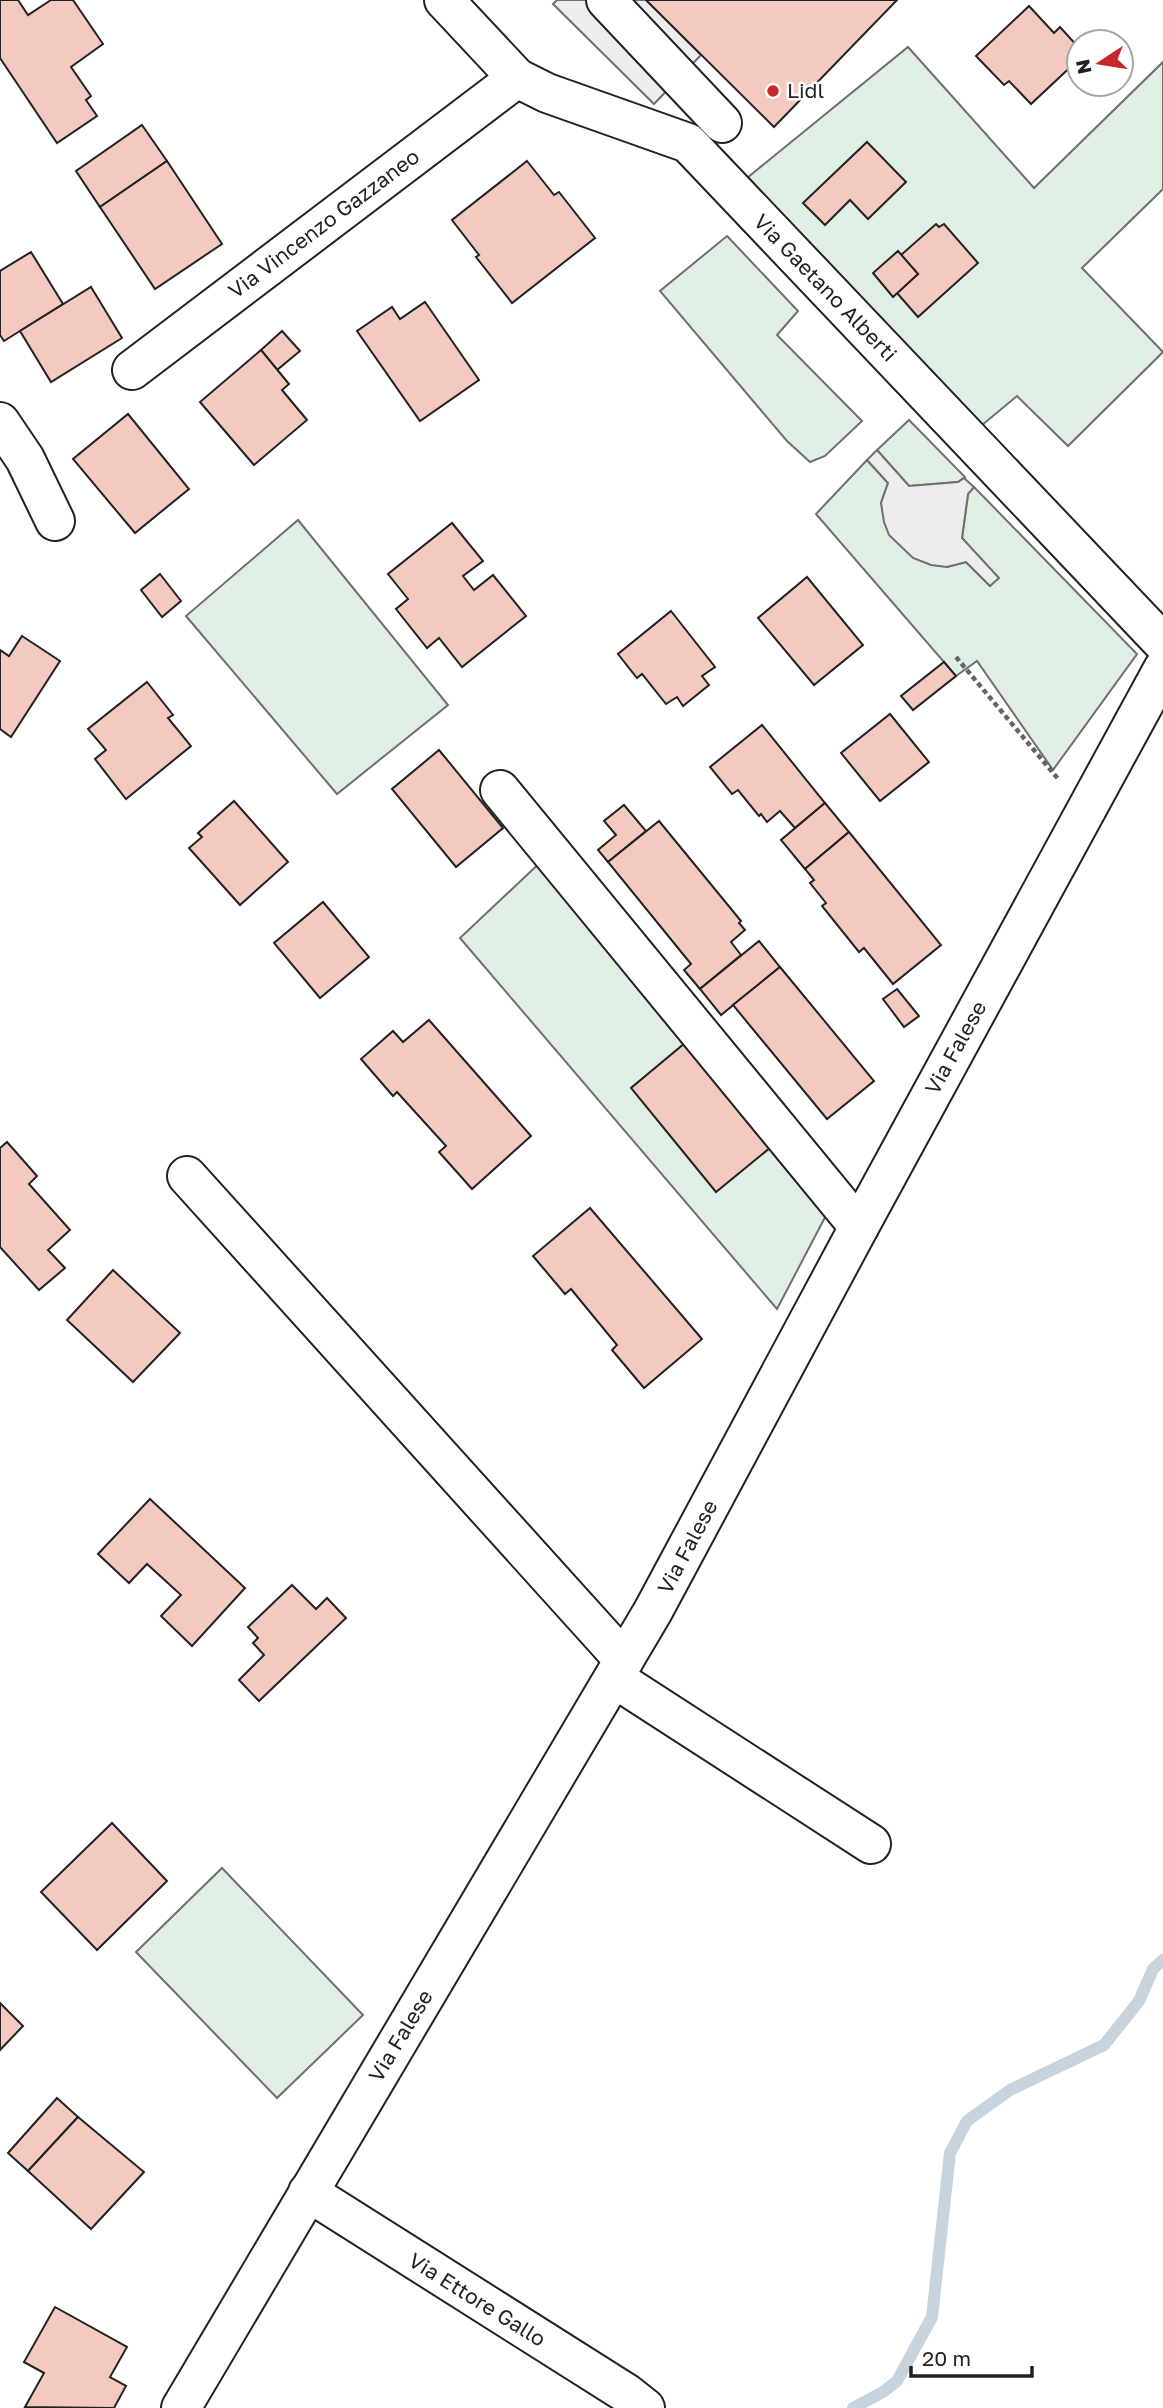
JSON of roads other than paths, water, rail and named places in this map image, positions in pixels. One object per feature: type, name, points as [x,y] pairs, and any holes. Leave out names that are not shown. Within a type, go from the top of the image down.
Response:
[{"type":"street","name":"Via Gaetano Alberti","points":[[444,0],[517,78],[547,93],[688,143],[1163,643]]},
{"type":"street","points":[[606,0],[722,123]]},
{"type":"street","name":"Via Vincenzo Gazzaneo","points":[[132,370],[517,78]]},
{"type":"street","points":[[0,422],[25,459],[55,521]]},
{"type":"street","name":"Via Falese","points":[[181,2408],[653,1611],[1163,669]]},
{"type":"street","points":[[500,790],[859,1227]]},
{"type":"street","points":[[187,1175],[619,1669],[871,1843]]},
{"type":"street","name":"Via Ettore Gallo","points":[[308,2192],[626,2393],[645,2408]]},
{"type":"waterway","points":[[853,2408],[897,2381],[932,2317],[950,2153],[967,2121],[1010,2090],[1104,2045],[1139,2001],[1153,1969],[1163,1960]]},
{"type":"place","name":"Lidl","points":[[773,91]]}]
